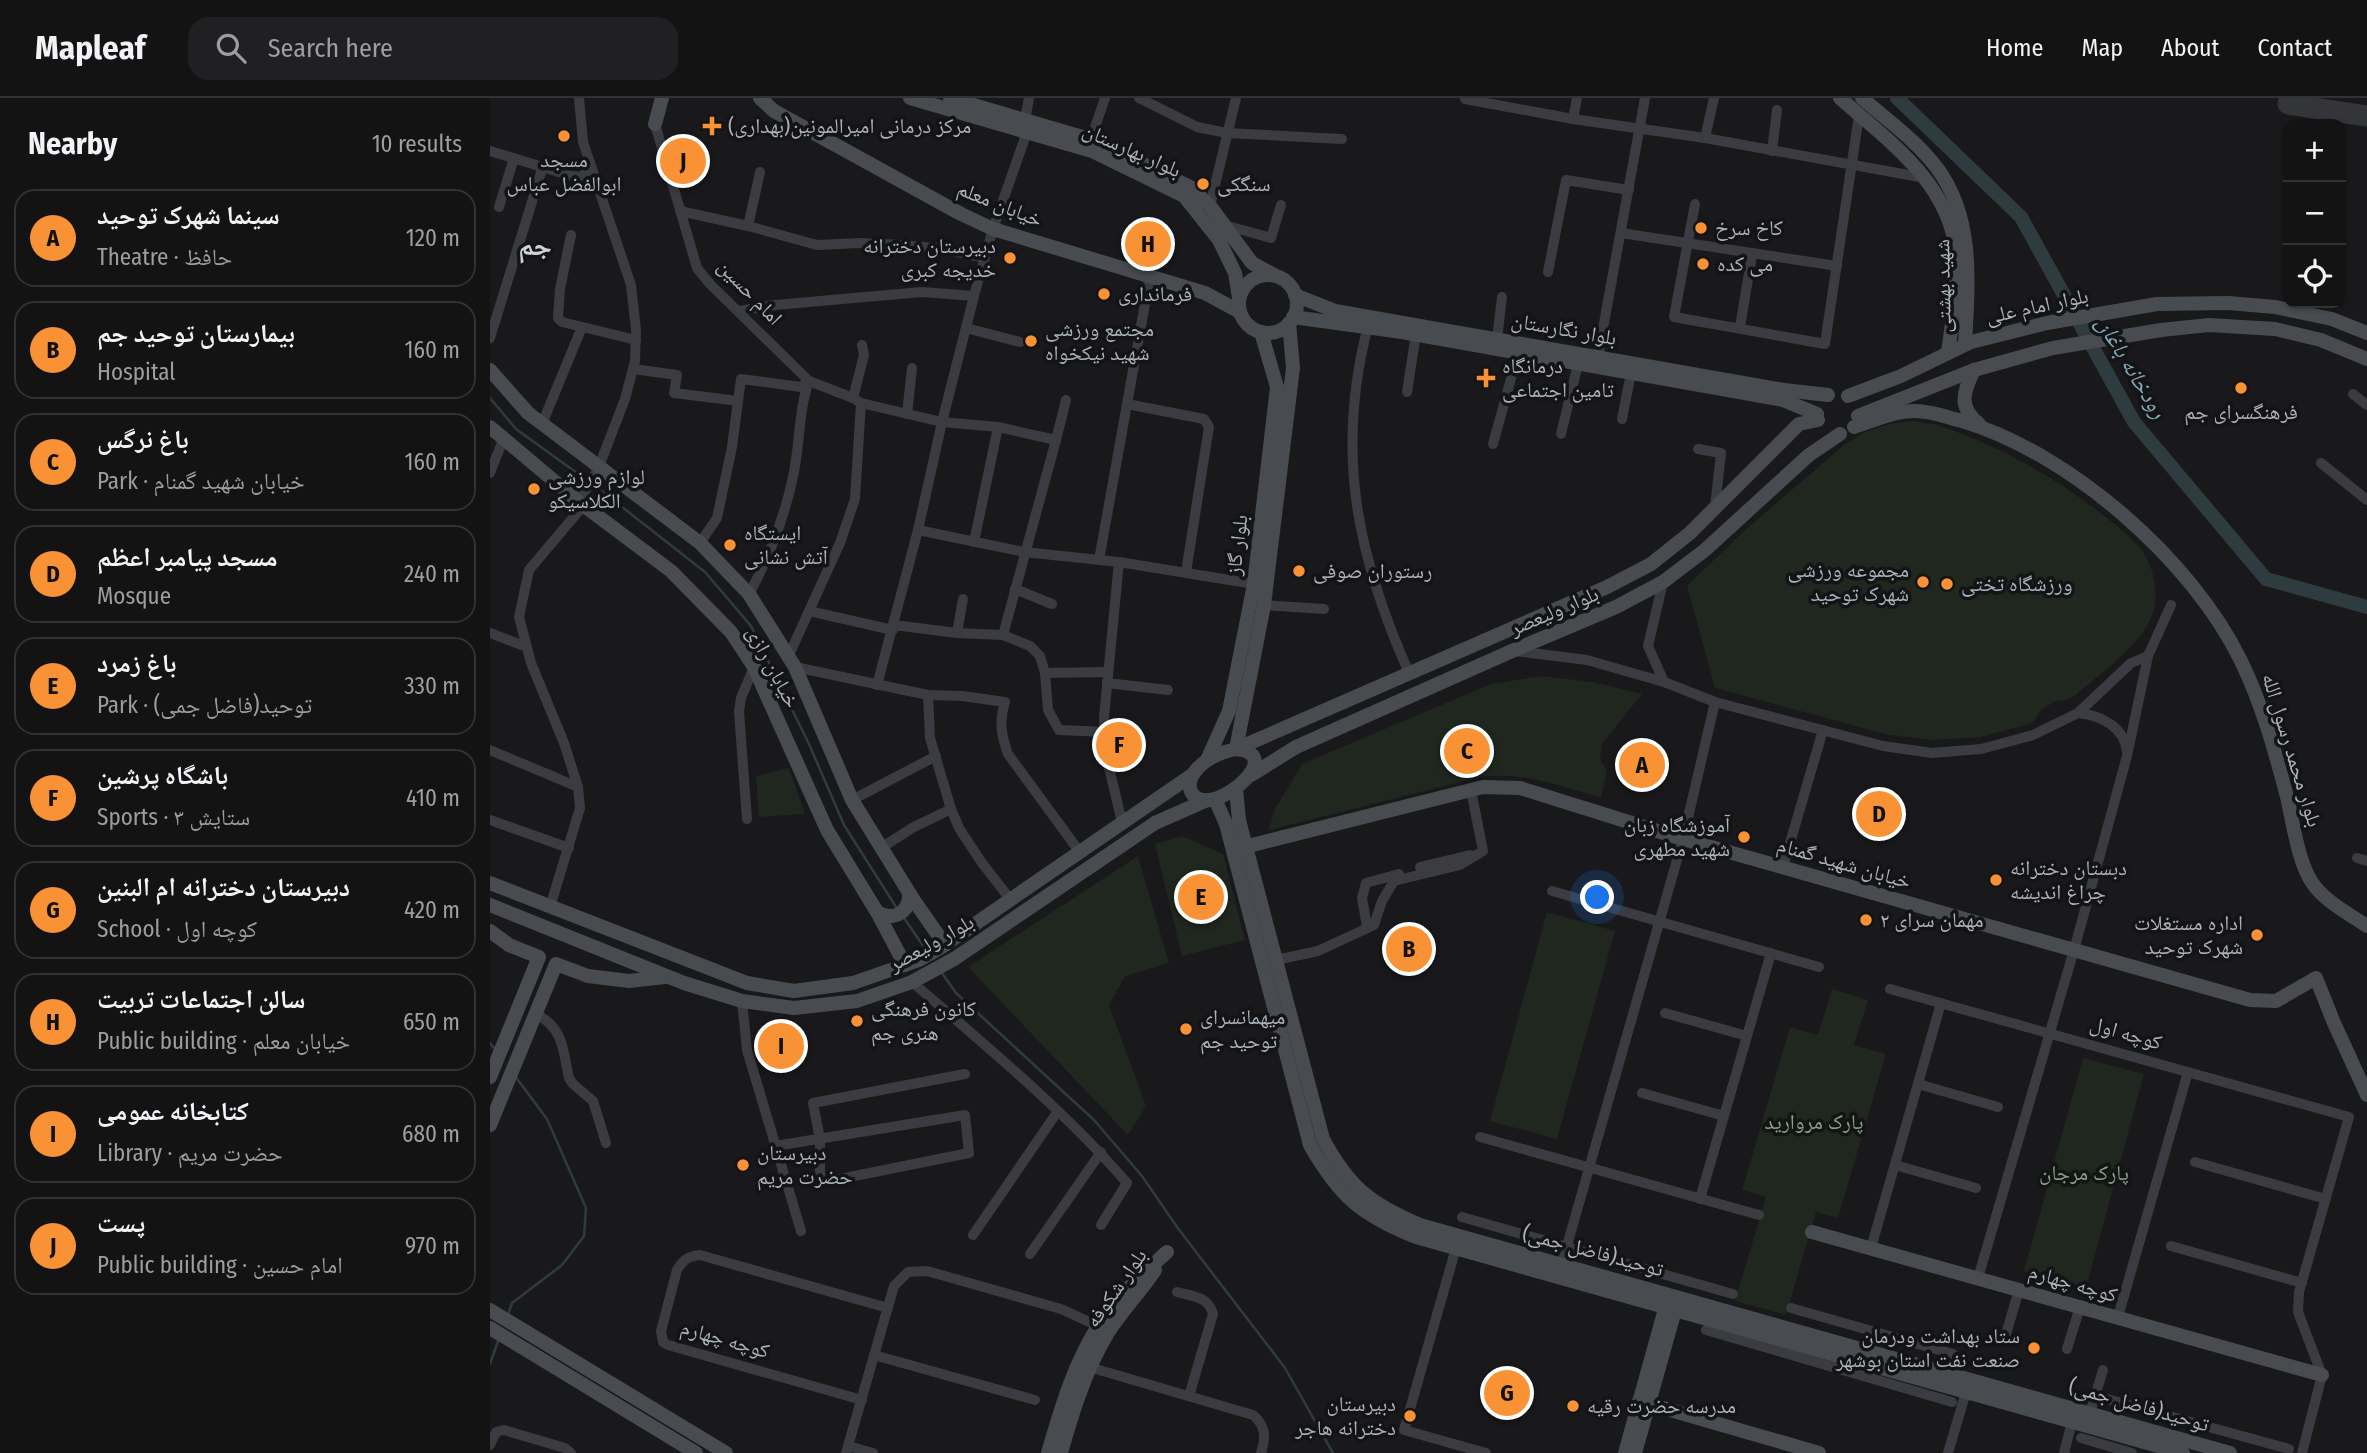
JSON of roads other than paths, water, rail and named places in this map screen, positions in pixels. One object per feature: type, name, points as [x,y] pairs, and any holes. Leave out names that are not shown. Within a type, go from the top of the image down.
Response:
[{"type":"main road","name":"امام حسین","points":[[650,98],[655,124]]},
{"type":"main road","points":[[655,124],[662,98]]},
{"type":"main road","name":"خیابان معلم","points":[[760,98],[774,111],[993,229],[1240,305]]},
{"type":"main road","name":"بلوار بهارستان","points":[[910,98],[1091,139],[1191,187],[1210,206],[1252,263],[1274,275]]},
{"type":"main road","name":"بلوار بهارستان","points":[[950,98],[1092,151],[1184,196],[1219,240],[1235,273],[1240,305]]},
{"type":"main road","name":"شهید بهشتی","points":[[1840,98],[1902,152],[1936,193],[1945,212],[1956,250],[1956,284],[1948,353]]},
{"type":"main road","name":"شهید بهشتی","points":[[1863,98],[1936,166],[1957,201],[1967,253],[1965,344]]},
{"type":"main road","points":[[1235,273],[1247,273],[1252,263]]},
{"type":"main road","points":[[1274,275],[1287,282],[1295,295],[1296,310],[1291,320],[1276,331],[1261,332],[1248,325],[1240,305],[1246,284],[1259,276],[1274,275]]},
{"type":"main road","name":"بلوار نگارستان","points":[[1295,295],[1335,310],[1828,396]]},
{"type":"main road","name":"بلوار امام علی","points":[[1848,396],[1901,376],[1965,344],[2047,323],[2157,304],[2228,303],[2275,307],[2332,319],[2367,333]]},
{"type":"main road","name":"بلوار نگارستان","points":[[1291,320],[1368,326],[1783,400],[1817,417]]},
{"type":"main road","name":"بلوار گاز","points":[[1236,749],[1264,605],[1293,368],[1291,320]]},
{"type":"main road","name":"بلوار امام علی","points":[[1856,421],[1974,370],[2053,348],[2161,330],[2209,325],[2275,329],[2321,340],[2367,359]]},
{"type":"main road","name":"بلوار گاز","points":[[1207,760],[1229,711],[1254,584],[1277,387],[1261,332]]},
{"type":"main road","points":[[1273,369],[1282,363],[1293,368]]},
{"type":"main road","points":[[490,370],[528,413],[598,469],[699,543],[749,594],[792,661],[852,800],[942,947]]},
{"type":"main road","points":[[1974,370],[1965,391],[1964,402],[1969,416],[1983,428]]},
{"type":"main road","points":[[1835,393],[1848,396],[1856,404],[1856,421],[1840,434],[1829,432],[1817,417],[1821,401],[1835,393]]},
{"type":"main road","name":"بلوار محمد رسول الله","points":[[1856,421],[1914,411],[1935,413],[1983,428],[2047,460],[2102,498],[2136,526],[2208,605],[2231,641],[2257,698],[2282,778],[2302,857],[2312,883],[2367,926]]},
{"type":"main road","name":"بلوار ولیعصر","points":[[490,905],[670,977],[742,1001],[794,1008],[857,1001],[912,982],[917,966],[942,947],[1192,775],[1207,760],[1607,587],[1651,564],[1690,533],[1799,424],[1817,417]]},
{"type":"main road","name":"خیابان رازی","points":[[490,427],[581,504],[671,571],[731,632],[754,667],[827,830],[877,912],[917,966]]},
{"type":"main road","name":"بلوار ولیعصر","points":[[490,883],[747,983],[794,991],[853,983],[917,966],[947,962],[1165,817],[1236,789],[1251,775],[1296,747],[1616,607],[1663,582],[1704,550],[1809,455],[1840,434]]},
{"type":"main road","points":[[1224,722],[1227,729],[1233,731],[1240,724]]},
{"type":"main road","points":[[1236,749],[1246,750],[1252,757],[1255,766],[1251,775]]},
{"type":"main road","name":"توحید(فاضل جمی)","points":[[1192,775],[1188,784],[1191,793],[1197,799],[1211,800],[1239,848],[1276,960],[1280,1005],[1322,1139],[1339,1168],[1361,1193],[1389,1212],[1420,1225],[1559,1271]]},
{"type":"main road","name":"خیابان شهید گمنام","points":[[1239,848],[1468,791],[1501,786],[1520,788],[1683,839],[2250,1000],[2276,1001],[2316,978],[2367,1095]]},
{"type":"main road","name":"توحید(فاضل جمی)","points":[[1236,789],[1239,848],[1280,1005],[1310,1144],[1328,1176],[1352,1203],[1382,1224],[1416,1237],[1673,1301],[1877,1367],[2072,1422],[2125,1429]]},
{"type":"main road","points":[[1154,800],[1163,800],[1168,804],[1169,813],[1165,817]]},
{"type":"main road","points":[[877,912],[891,916],[900,914],[909,902],[909,893]]},
{"type":"main road","points":[[490,931],[509,945],[540,957],[490,1077]]},
{"type":"main road","points":[[490,1125],[556,964],[588,976],[629,981],[670,977]]},
{"type":"main road","points":[[520,1006],[536,1014]]},
{"type":"main road","name":"کوچه چهارم","points":[[1812,1231],[2322,1375]]},
{"type":"main road","name":"بلوار شکوفه","points":[[1048,1453],[1077,1364],[1098,1326],[1131,1284],[1167,1252],[1141,1292],[1111,1328],[1089,1367],[1061,1453]]},
{"type":"main road","points":[[1625,1453],[1644,1403],[1673,1301]]},
{"type":"main road","points":[[501,1316],[726,1453]]},
{"type":"main road","points":[[497,1333],[696,1453]]},
{"type":"main road","name":"توحید(فاضل جمی)","points":[[1877,1367],[2090,1413],[2183,1453]]},
{"type":"main road","points":[[1635,1453],[1644,1403]]},
{"type":"main road","points":[[1644,1403],[1819,1453]]},
{"type":"main road","name":"توحید(فاضل جمی)","points":[[2159,1444],[2230,1453]]},
{"type":"street","points":[[550,906],[580,808],[578,787],[564,743],[531,663],[519,617],[529,570],[581,504],[598,469],[625,399],[633,369],[636,340],[631,285],[583,142],[579,98]]},
{"type":"street","points":[[877,685],[918,530],[974,296],[1026,126],[1028,98]]},
{"type":"street","points":[[1091,139],[1105,98]]},
{"type":"street","points":[[1139,98],[1151,101],[1197,127],[1227,133],[1342,139]]},
{"type":"street","points":[[1210,206],[1236,98]]},
{"type":"street","points":[[1573,119],[1577,98]]},
{"type":"street","points":[[1598,356],[1645,98]]},
{"type":"street","points":[[1705,138],[1714,98]]},
{"type":"street","points":[[1465,99],[1573,119],[1705,138],[1925,178]]},
{"type":"street","points":[[1772,151],[1777,110]]},
{"type":"street","points":[[1695,204],[1674,317],[1825,344],[1859,115]]},
{"type":"street","name":"امام حسین","points":[[655,124],[698,268],[710,284],[809,382]]},
{"type":"street","points":[[490,151],[572,176],[583,177],[590,162]]},
{"type":"street","points":[[499,207],[514,158]]},
{"type":"street","points":[[490,338],[543,166]]},
{"type":"street","points":[[748,226],[760,172]]},
{"type":"street","points":[[1548,272],[1566,180],[1629,190]]},
{"type":"street","points":[[1223,225],[1271,237],[1281,205]]},
{"type":"street","points":[[680,211],[817,245],[902,244],[985,258]]},
{"type":"street","points":[[1621,233],[1837,266]]},
{"type":"street","points":[[571,235],[557,315],[562,322],[636,340]]},
{"type":"street","points":[[1740,327],[1752,255]]},
{"type":"street","points":[[1099,560],[1150,276]]},
{"type":"street","points":[[739,311],[775,305],[922,292],[974,296]]},
{"type":"street","points":[[1497,339],[1502,297]]},
{"type":"street","points":[[1368,326],[1353,399],[1353,483],[1366,556],[1396,644],[1409,673]]},
{"type":"street","points":[[542,424],[582,327]]},
{"type":"street","points":[[966,328],[1020,342]]},
{"type":"street","points":[[1407,392],[1416,334]]},
{"type":"street","points":[[862,345],[864,355],[857,400],[855,499],[840,543],[809,611],[792,661],[877,685],[928,695],[1005,702],[1001,715],[1001,735],[1009,754],[1079,851]]},
{"type":"street","points":[[1493,444],[1518,353]]},
{"type":"street","points":[[1561,434],[1578,363]]},
{"type":"street","points":[[906,414],[912,368]]},
{"type":"street","points":[[633,369],[677,375],[674,393],[738,401]]},
{"type":"street","points":[[1622,419],[1631,373]]},
{"type":"street","points":[[699,543],[716,518],[732,447],[741,379],[802,387],[809,382]]},
{"type":"street","points":[[809,382],[906,414],[942,422],[998,427],[1056,440]]},
{"type":"street","points":[[749,594],[764,567],[793,478],[804,397],[809,382]]},
{"type":"street","points":[[2353,394],[2367,405]]},
{"type":"street","points":[[1003,635],[1066,400]]},
{"type":"street","points":[[1127,404],[1208,422],[1186,572]]},
{"type":"street","points":[[974,542],[998,427]]},
{"type":"street","points":[[490,473],[503,440]]},
{"type":"street","points":[[1698,449],[1721,453],[1715,508]]},
{"type":"street","points":[[2321,463],[2367,500]]},
{"type":"street","points":[[918,530],[1024,552],[1119,562],[1254,584]]},
{"type":"street","points":[[1119,562],[1104,718],[1106,755],[1122,822]]},
{"type":"street","points":[[1663,582],[1648,646],[1664,682]]},
{"type":"street","points":[[1015,589],[1052,604]]},
{"type":"street","points":[[957,633],[963,599]]},
{"type":"street","points":[[1264,605],[1324,609]]},
{"type":"street","points":[[1978,1278],[2074,950],[2127,756],[2148,656],[2171,605]]},
{"type":"street","points":[[809,611],[893,628],[1003,635],[1030,646],[1040,656],[1045,673],[1048,710],[1059,730],[1105,732]]},
{"type":"street","points":[[490,633],[527,647]]},
{"type":"street","points":[[1512,651],[1587,660],[1664,682],[1715,702],[1883,746],[1932,753],[1981,750],[2033,735],[2078,713],[2131,663],[2148,656]]},
{"type":"street","points":[[747,819],[739,712],[741,698],[754,667]]},
{"type":"street","points":[[1045,673],[1107,678],[1168,690]]},
{"type":"street","points":[[928,695],[928,720],[951,809],[959,828],[1010,899]]},
{"type":"street","points":[[1559,1271],[1683,839],[1715,702]]},
{"type":"street","points":[[2078,713],[2099,717],[2116,729],[2127,746],[2127,756]]},
{"type":"street","points":[[1783,867],[1823,730]]},
{"type":"street","points":[[490,750],[578,787]]},
{"type":"street","points":[[852,800],[936,756]]},
{"type":"street","points":[[1371,925],[1362,898],[1366,883],[1466,857],[1476,850],[1468,791]]},
{"type":"street","points":[[1276,960],[1318,951],[1371,925],[1394,881],[1460,865],[1483,851],[1468,791]]},
{"type":"street","points":[[881,848],[912,828],[951,809]]},
{"type":"street","points":[[490,820],[569,848]]},
{"type":"street","points":[[1552,891],[1819,967]]},
{"type":"street","points":[[1700,1199],[1771,953]]},
{"type":"street","points":[[912,982],[1058,1111],[1101,1152],[1127,1183],[1101,1225]]},
{"type":"street","name":"کوچه اول","points":[[1891,989],[2349,1118],[2326,1199]]},
{"type":"street","points":[[742,1001],[747,1050],[801,1231]]},
{"type":"street","points":[[1871,1248],[1941,1003]]},
{"type":"street","points":[[1665,1013],[1747,1036]]},
{"type":"street","points":[[536,1014],[546,1018],[559,1033],[569,1078],[593,1101],[606,1143]]},
{"type":"street","points":[[2118,1317],[2188,1072]]},
{"type":"street","points":[[775,1146],[820,1139],[965,1115],[969,1153],[820,1183],[820,1139],[813,1103],[965,1074]]},
{"type":"street","points":[[1918,1084],[1998,1107]]},
{"type":"street","points":[[1642,1093],[1724,1116]]},
{"type":"street","points":[[973,1235],[1058,1111]]},
{"type":"street","points":[[1480,1137],[1759,1215]]},
{"type":"street","points":[[1030,1254],[1101,1152]]},
{"type":"street","points":[[2195,1162],[2326,1199],[2297,1302],[2298,1312],[2322,1375],[2302,1453]]},
{"type":"street","points":[[1895,1165],[1976,1188]]},
{"type":"street","points":[[1462,1217],[1733,1294]]},
{"type":"street","points":[[2171,1246],[2302,1283]]},
{"type":"street","points":[[1456,1248],[1404,1430],[1486,1453]]},
{"type":"street","name":"کوچه چهارم","points":[[862,1400],[663,1342],[661,1331],[677,1270],[682,1261],[690,1256],[700,1255],[888,1308]]},
{"type":"street","points":[[873,1453],[847,1450],[897,1280],[908,1272],[920,1270],[1060,1308],[1098,1326]]},
{"type":"street","points":[[2006,1334],[2019,1290]]},
{"type":"street","points":[[1178,1292],[1205,1300],[1211,1305],[1213,1314],[1189,1396]]},
{"type":"street","points":[[2067,1349],[2080,1307]]},
{"type":"street","points":[[1791,1308],[1953,1354]]},
{"type":"street","points":[[1706,1330],[1877,1367],[1952,1402]]},
{"type":"street","points":[[1877,1367],[1885,1335]]},
{"type":"street","points":[[874,1355],[1035,1400]]},
{"type":"street","points":[[1089,1367],[1253,1416],[1264,1430],[1261,1453]]},
{"type":"street","points":[[2090,1413],[2103,1370]]},
{"type":"street","points":[[1948,1453],[1966,1392]]},
{"type":"street","points":[[2107,1399],[2289,1448]]},
{"type":"street","points":[[2159,1444],[2167,1415]]},
{"type":"street","points":[[2064,1453],[2072,1422]]},
{"type":"street","points":[[490,1445],[496,1432],[504,1430],[565,1448],[571,1453]]},
{"type":"street","points":[[2081,1438],[2132,1453]]},
{"type":"waterway","name":"رودخانه باغان","points":[[1897,98],[2021,217],[2134,422],[2266,579],[2367,607]]},
{"type":"waterway","points":[[490,398],[516,429],[588,481]]},
{"type":"waterway","points":[[594,485],[705,572],[751,626],[809,744],[844,825],[898,910]]},
{"type":"waterway","points":[[904,918],[926,950]]},
{"type":"waterway","points":[[942,973],[956,993],[1094,1120],[1142,1176],[1177,1227],[1285,1368],[1333,1453]]},
{"type":"waterway","points":[[490,1043],[494,1048]]},
{"type":"waterway","points":[[508,1315],[512,1303],[562,1265],[584,1236],[586,1208],[547,1119],[515,1076]]},
{"type":"waterway","points":[[490,1364],[498,1341]]},
{"type":"place","name":"مرکز درمانی امیرالمونین(بهداری)","points":[[712,126]]},
{"type":"place","name":"مسجد ابوالفضل عباس","points":[[564,136]]},
{"type":"place","name":"پست","points":[[683,161]]},
{"type":"place","name":"سنگکی","points":[[1203,184]]},
{"type":"place","name":"کاخ سرخ","points":[[1701,228]]},
{"type":"place","name":"سالن اجتماعات تربیت","points":[[1148,244]]},
{"type":"place","name":"دبیرستان دخترانه خدیجه کبری","points":[[1010,258]]},
{"type":"place","name":"می کده","points":[[1703,264]]},
{"type":"place","name":"فرمانداری","points":[[1104,294]]},
{"type":"place","name":"مجتمع ورزشی شهید نیکخواه","points":[[1031,341]]},
{"type":"place","name":"درمانگاه تامین اجتماعی","points":[[1486,378]]},
{"type":"place","name":"فرهنگسرای جم","points":[[2241,388]]},
{"type":"place","name":"لوازم ورزشی الکلاسیکو","points":[[534,489]]},
{"type":"place","name":"ایستگاه آتش نشانی","points":[[730,545]]},
{"type":"place","name":"رستوران صوفی","points":[[1299,571]]},
{"type":"place","name":"مجموعه ورزشی شهرک توحید","points":[[1923,582]]},
{"type":"place","name":"ورزشگاه تختی","points":[[1947,584]]},
{"type":"place","name":"باشگاه پرشین","points":[[1119,745]]},
{"type":"place","name":"باغ نرگس","points":[[1467,751]]},
{"type":"place","name":"سینما شهرک توحید","points":[[1642,765]]},
{"type":"place","name":"مسجد پیامبر اعظم","points":[[1879,814]]},
{"type":"place","name":"آموزشگاه زبان شهید مطهری","points":[[1744,837]]},
{"type":"place","name":"دبستان دخترانه چراغ اندیشه","points":[[1996,880]]},
{"type":"place","name":"باغ زمرد","points":[[1201,897]]},
{"type":"place","name":"مهمان سرای ۲","points":[[1866,920]]},
{"type":"place","name":"اداره مستغلات شهرک توحید","points":[[2257,935]]},
{"type":"place","name":"بیمارستان توحید جم","points":[[1409,949]]},
{"type":"place","name":"کانون فرهنگی هنری جم","points":[[857,1021]]},
{"type":"place","name":"میهمانسرای توحید جم","points":[[1186,1029]]},
{"type":"place","name":"کتابخانه عمومی","points":[[781,1046]]},
{"type":"place","name":"دبیرستان حضرت مریم","points":[[743,1165]]},
{"type":"place","name":"ستاد بهداشت ودرمان صنعت نفت استان بوشهر","points":[[2034,1348]]},
{"type":"place","name":"دبیرستان دخترانه ام البنین","points":[[1507,1393]]},
{"type":"place","name":"مدرسه حضرت رقیه","points":[[1573,1406]]},
{"type":"place","name":"دبیرستان دخترانه هاجر","points":[[1410,1416]]},
{"type":"district","name":"جم","points":[[535,245]]},
{"type":"park label","name":"پارک مروارید","points":[[1814,1122]]},
{"type":"park label","name":"پارک مرجان","points":[[2084,1173]]}]
